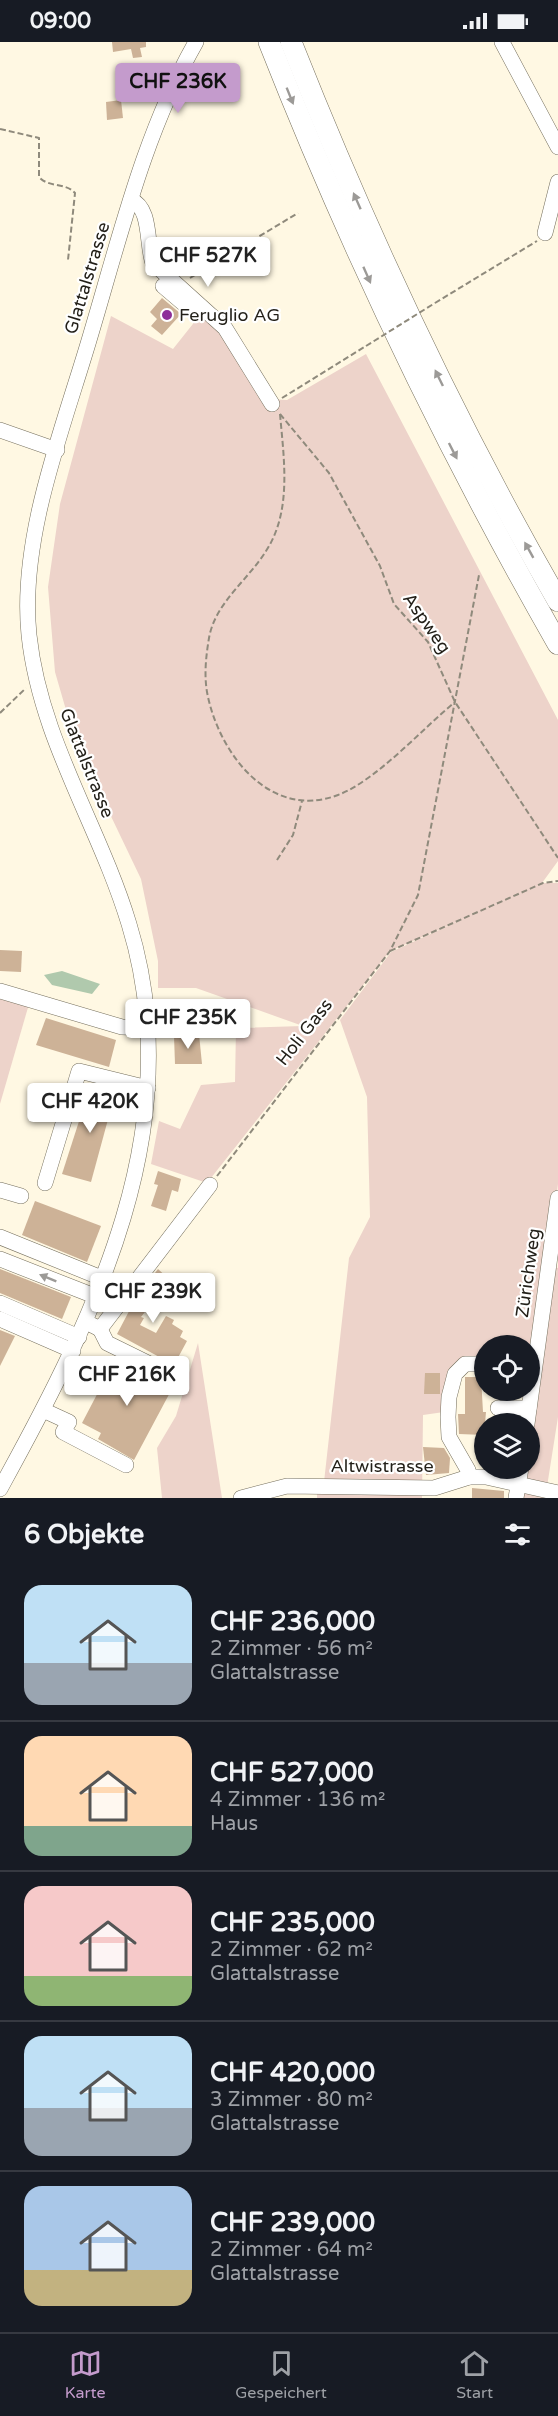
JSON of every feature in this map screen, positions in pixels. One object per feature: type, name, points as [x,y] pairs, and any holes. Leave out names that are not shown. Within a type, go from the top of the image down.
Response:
[{"type":"highway","points":[[269,42],[328,188],[400,345],[472,489],[558,644]]},
{"type":"highway","points":[[291,42],[348,180],[419,336],[486,469],[558,602]]},
{"type":"street","name":"Glattalstrasse","points":[[0,1489],[76,1344],[93,1326],[97,1297],[133,1186],[147,1088],[147,1028],[144,995],[130,925],[104,857],[56,745],[36,681],[28,630],[29,582],[36,528],[130,200],[161,111],[196,42]]},
{"type":"street","points":[[502,42],[558,147]]},
{"type":"street","points":[[545,233],[558,182]]},
{"type":"street","points":[[130,200],[139,204],[145,217],[149,252],[159,271],[163,287],[190,309]]},
{"type":"street","points":[[159,271],[225,328],[276,409]]},
{"type":"street","points":[[0,430],[57,450]]},
{"type":"street","points":[[0,990],[122,1027],[147,1028]]},
{"type":"street","points":[[45,1183],[80,1071],[147,1088]]},
{"type":"street","points":[[166,1372],[107,1343],[93,1326],[210,1185]]},
{"type":"street","points":[[0,1190],[21,1196]]},
{"type":"street","name":"Zürichweg","points":[[537,1335],[558,1198]]},
{"type":"street","points":[[0,1237],[104,1279]]},
{"type":"street","points":[[0,1259],[97,1297]]},
{"type":"street","points":[[0,1303],[76,1344]]},
{"type":"street","points":[[0,1319],[76,1344]]},
{"type":"street","points":[[469,1478],[468,1470],[449,1437],[449,1397],[455,1374],[465,1364],[474,1364]]},
{"type":"street","points":[[498,1408],[517,1413]]},
{"type":"street","points":[[43,1410],[69,1422],[63,1431],[126,1465]]},
{"type":"street","name":"Altwistrasse","points":[[241,1498],[268,1489],[287,1486],[434,1488],[469,1478],[486,1477],[558,1493]]},
{"type":"path","points":[[0,129],[39,138],[39,177],[43,182],[71,189],[75,193],[68,260]]},
{"type":"path","points":[[177,285],[298,213]]},
{"type":"path","points":[[455,702],[359,784],[337,795],[302,801],[283,798],[260,785],[237,763],[219,732],[207,693],[205,669],[209,635],[217,614],[267,550],[283,512],[285,470],[276,409],[366,346],[535,243],[545,233]]},
{"type":"path","name":"Aspweg","points":[[276,409],[329,472],[380,566],[394,604],[429,642],[455,702],[558,858]]},
{"type":"path","name":"Holi Gass","points":[[210,1185],[390,951],[418,895],[479,575]]},
{"type":"path","points":[[0,713],[36,681]]},
{"type":"path","points":[[277,860],[293,835],[302,801]]},
{"type":"path","points":[[390,951],[543,883],[558,881]]},
{"type":"shaded area","points":[[204,310],[266,399],[287,400],[366,354],[558,720],[558,861],[542,883],[558,883],[558,1184],[546,1266],[558,1268],[558,1417],[546,1493],[553,1498],[508,1498],[511,1479],[540,1479],[540,1413],[530,1413],[530,1401],[540,1401],[540,1335],[474,1335],[474,1369],[455,1368],[444,1412],[423,1415],[422,1498],[317,1498],[317,1492],[323,1491],[349,1258],[370,1217],[367,1097],[340,1020],[391,952],[461,920],[390,951],[207,1183],[151,1164],[159,1121],[180,1129],[201,1085],[235,1082],[236,1028],[303,1026],[196,988],[158,988],[158,961],[141,879],[75,741],[55,672],[48,587],[60,504],[111,316],[173,349]]},
{"type":"shaded area","points":[[62,971],[100,984],[92,994],[52,985],[44,975]]},
{"type":"shaded area","points":[[0,995],[29,1004],[0,1104]]},
{"type":"shaded area","points":[[198,1343],[222,1498],[162,1498],[157,1448],[176,1416]]},
{"type":"building","points":[[112,42],[146,42],[146,47],[140,48],[142,57],[133,58],[131,49],[113,52]]},
{"type":"building","points":[[121,100],[123,118],[107,120],[106,102]]},
{"type":"building","name":"Feruglio AG","points":[[162,298],[181,314],[162,335],[151,326],[157,319],[150,312]]},
{"type":"building","points":[[0,950],[22,951],[21,972],[0,971]]},
{"type":"building","points":[[46,1018],[116,1040],[109,1067],[36,1045]]},
{"type":"building","points":[[199,1034],[202,1064],[175,1064],[174,1036]]},
{"type":"building","points":[[91,1084],[116,1090],[91,1182],[62,1174]]},
{"type":"building","points":[[158,1171],[181,1179],[178,1192],[172,1190],[166,1211],[151,1206],[158,1185],[154,1184]]},
{"type":"building","points":[[35,1201],[101,1226],[87,1262],[22,1235]]},
{"type":"building","points":[[0,1269],[71,1297],[62,1319],[0,1293]]},
{"type":"building","points":[[158,1269],[170,1280],[141,1317],[144,1318],[140,1325],[156,1333],[166,1316],[174,1320],[172,1324],[183,1331],[180,1337],[187,1341],[174,1365],[117,1334],[136,1298]]},
{"type":"building","points":[[0,1330],[15,1336],[0,1366]]},
{"type":"building","points":[[111,1358],[132,1369],[133,1367],[174,1385],[134,1460],[98,1439],[101,1433],[82,1423],[104,1381],[100,1378]]},
{"type":"building","points":[[425,1373],[440,1373],[440,1394],[424,1394]]},
{"type":"building","points":[[465,1377],[474,1377],[474,1401],[482,1401],[483,1412],[486,1412],[474,1413],[474,1435],[459,1434],[458,1414],[465,1414]]},
{"type":"building","points":[[423,1447],[444,1448],[450,1458],[449,1473],[426,1475]]},
{"type":"building","points":[[472,1488],[504,1491],[504,1498],[472,1498]]},
{"type":"place","name":"Feruglio AG","points":[[167,315]]}]
